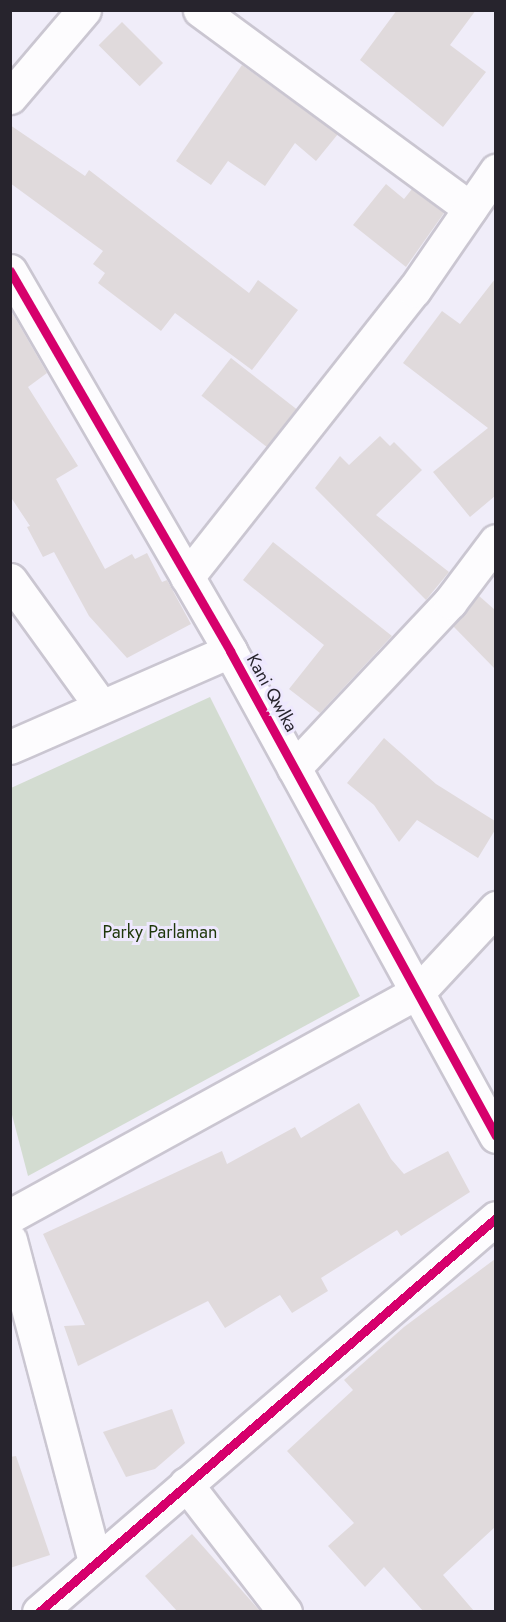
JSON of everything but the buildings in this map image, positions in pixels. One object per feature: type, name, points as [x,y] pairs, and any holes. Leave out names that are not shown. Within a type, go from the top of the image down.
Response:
[{"type":"street","points":[[10,97],[84,10]]},
{"type":"street","points":[[200,10],[470,208]]},
{"type":"street","points":[[187,577],[414,290],[495,171]]},
{"type":"street","name":"Kani Qwlka","points":[[10,271],[230,651],[495,1136]]},
{"type":"street","points":[[294,768],[450,602],[495,541]]},
{"type":"street","points":[[10,580],[100,705]]},
{"type":"street","points":[[10,747],[100,705],[230,651]]},
{"type":"street","points":[[10,1216],[418,992],[495,908]]},
{"type":"street","points":[[39,1611],[495,1218]]},
{"type":"street","points":[[10,1240],[95,1562]]},
{"type":"street","points":[[186,1484],[285,1611]]},
{"type":"green space","name":"Parky Parlaman","points":[[210,697],[360,996],[28,1176],[11,1111],[11,788]]},
{"type":"cycle path","points":[[10,271],[230,651],[496,1136]]},
{"type":"cycle path","points":[[39,1612],[496,1218]]}]
